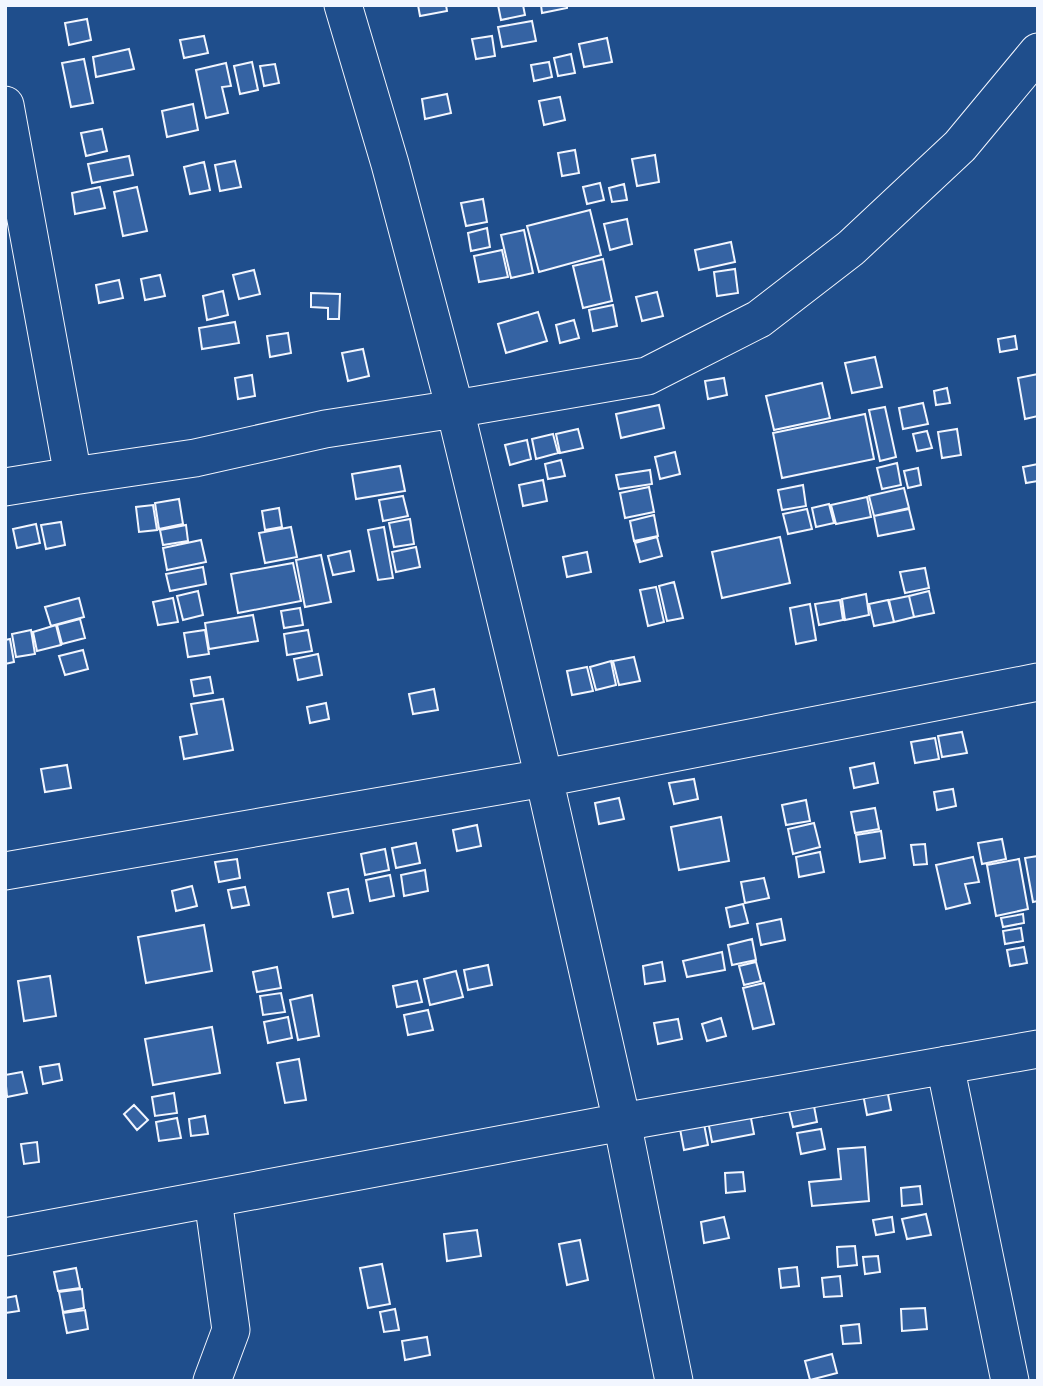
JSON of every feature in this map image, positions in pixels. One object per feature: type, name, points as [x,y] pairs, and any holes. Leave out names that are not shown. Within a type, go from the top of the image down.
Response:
[{"type":"street","points":[[343,5],[390,164],[455,410],[544,778],[622,1122],[674,1381]]},
{"type":"street","points":[[5,487],[195,458],[325,429],[455,410],[648,376],[759,318],[851,248],[960,146],[1038,52]]},
{"type":"street","points":[[7,122],[74,476]]},
{"type":"street","points":[[5,871],[544,778],[1038,682]]},
{"type":"street","points":[[5,1237],[622,1122],[1038,1049]]},
{"type":"street","points":[[945,1065],[1010,1381]]},
{"type":"street","points":[[212,1381],[231,1329],[213,1199]]},
{"type":"building","points":[[418,5],[446,5],[447,11],[420,16]]},
{"type":"building","points":[[498,5],[523,5],[525,15],[501,20]]},
{"type":"building","points":[[541,5],[567,5],[567,8],[542,13]]},
{"type":"building","points":[[87,19],[91,40],[69,45],[65,23]]},
{"type":"building","points":[[532,21],[536,41],[502,47],[498,27]]},
{"type":"building","points":[[204,36],[208,53],[184,58],[180,40]]},
{"type":"building","points":[[492,36],[495,56],[476,59],[472,39]]},
{"type":"building","points":[[607,38],[612,62],[584,67],[579,44]]},
{"type":"building","points":[[129,49],[134,69],[96,77],[93,57]]},
{"type":"building","points":[[571,54],[575,73],[558,76],[554,58]]},
{"type":"building","points":[[84,59],[93,103],[71,107],[62,63]]},
{"type":"building","points":[[252,62],[258,90],[240,94],[234,66]]},
{"type":"building","points":[[549,62],[552,77],[534,81],[531,65]]},
{"type":"building","points":[[226,63],[231,86],[222,87],[228,113],[206,118],[196,70]]},
{"type":"building","points":[[275,64],[279,83],[264,86],[260,66]]},
{"type":"building","points":[[447,94],[451,113],[425,119],[422,99]]},
{"type":"building","points":[[560,97],[565,120],[544,125],[539,101]]},
{"type":"building","points":[[193,104],[198,130],[167,137],[162,111]]},
{"type":"building","points":[[102,129],[107,151],[86,156],[81,133]]},
{"type":"building","points":[[575,150],[579,173],[562,176],[558,153]]},
{"type":"building","points":[[655,155],[659,182],[637,186],[632,159]]},
{"type":"building","points":[[129,156],[133,175],[92,183],[88,164]]},
{"type":"building","points":[[235,161],[241,187],[220,191],[215,165]]},
{"type":"building","points":[[204,162],[210,190],[190,194],[184,167]]},
{"type":"building","points":[[600,183],[604,200],[587,204],[583,187]]},
{"type":"building","points":[[624,184],[627,200],[612,202],[609,188]]},
{"type":"building","points":[[100,187],[105,208],[75,214],[72,193]]},
{"type":"building","points":[[137,187],[147,231],[123,236],[114,192]]},
{"type":"building","points":[[483,199],[487,222],[466,226],[461,203]]},
{"type":"building","points":[[590,210],[601,255],[539,272],[527,226]]},
{"type":"building","points":[[627,219],[632,244],[610,250],[604,224]]},
{"type":"building","points":[[487,228],[490,247],[471,251],[468,233]]},
{"type":"building","points":[[524,230],[533,273],[511,278],[501,235]]},
{"type":"building","points":[[731,242],[735,262],[699,270],[695,250]]},
{"type":"building","points":[[502,250],[508,277],[479,282],[474,256]]},
{"type":"building","points":[[603,259],[612,301],[583,308],[573,266]]},
{"type":"building","points":[[735,269],[738,293],[717,296],[714,272]]},
{"type":"building","points":[[254,270],[260,294],[239,299],[233,275]]},
{"type":"building","points":[[160,275],[165,296],[145,300],[141,279]]},
{"type":"building","points":[[119,280],[123,298],[99,303],[96,285]]},
{"type":"building","points":[[223,291],[228,315],[207,320],[203,296]]},
{"type":"building","points":[[657,292],[663,316],[642,321],[636,297]]},
{"type":"building","points":[[311,293],[340,294],[339,319],[328,319],[328,308],[311,307]]},
{"type":"building","points":[[613,305],[617,326],[593,331],[589,310]]},
{"type":"building","points":[[538,312],[547,341],[506,353],[498,324]]},
{"type":"building","points":[[574,320],[579,338],[560,343],[556,325]]},
{"type":"building","points":[[235,322],[239,343],[202,349],[199,328]]},
{"type":"building","points":[[288,333],[291,353],[270,357],[267,336]]},
{"type":"building","points":[[1015,336],[1017,349],[1000,352],[998,339]]},
{"type":"building","points":[[363,349],[369,376],[348,381],[342,353]]},
{"type":"building","points":[[875,357],[882,387],[852,393],[845,363]]},
{"type":"building","points":[[1038,374],[1038,416],[1025,419],[1018,378]]},
{"type":"building","points":[[252,375],[255,396],[238,399],[235,378]]},
{"type":"building","points":[[724,378],[727,395],[708,399],[705,381]]},
{"type":"building","points":[[822,383],[830,418],[774,430],[766,396]]},
{"type":"building","points":[[947,388],[950,403],[936,405],[934,391]]},
{"type":"building","points":[[923,403],[928,424],[903,429],[899,408]]},
{"type":"building","points":[[659,405],[664,428],[621,438],[616,414]]},
{"type":"building","points":[[885,407],[896,457],[880,461],[869,410]]},
{"type":"building","points":[[865,414],[874,459],[782,478],[773,433]]},
{"type":"building","points":[[578,429],[583,448],[560,453],[556,434]]},
{"type":"building","points":[[957,429],[961,455],[942,458],[938,432]]},
{"type":"building","points":[[927,431],[932,448],[917,451],[913,434]]},
{"type":"building","points":[[553,434],[558,453],[536,459],[532,439]]},
{"type":"building","points":[[527,440],[531,459],[510,465],[505,445]]},
{"type":"building","points":[[675,452],[680,474],[660,479],[655,457]]},
{"type":"building","points":[[561,460],[565,476],[548,479],[545,464]]},
{"type":"building","points":[[897,463],[901,485],[882,489],[877,468]]},
{"type":"building","points":[[1038,464],[1038,481],[1026,483],[1023,467]]},
{"type":"building","points":[[400,466],[405,491],[356,499],[352,474]]},
{"type":"building","points":[[918,468],[921,485],[908,488],[904,471]]},
{"type":"building","points":[[650,470],[652,484],[619,489],[616,475]]},
{"type":"building","points":[[543,480],[547,501],[523,506],[519,485]]},
{"type":"building","points":[[803,485],[806,506],[782,510],[778,490]]},
{"type":"building","points":[[649,487],[654,512],[625,518],[620,493]]},
{"type":"building","points":[[904,488],[909,508],[874,516],[869,496]]},
{"type":"building","points":[[403,496],[408,516],[383,521],[379,500]]},
{"type":"building","points":[[867,497],[871,517],[836,524],[831,505]]},
{"type":"building","points":[[179,499],[183,524],[159,529],[155,503]]},
{"type":"building","points":[[829,504],[834,523],[816,527],[812,508]]},
{"type":"building","points":[[153,505],[157,530],[139,532],[136,507]]},
{"type":"building","points":[[279,508],[282,527],[265,530],[262,511]]},
{"type":"building","points":[[807,509],[812,529],[788,534],[783,514]]},
{"type":"building","points":[[909,509],[914,529],[878,536],[874,516]]},
{"type":"building","points":[[654,515],[658,536],[634,541],[630,521]]},
{"type":"building","points":[[410,519],[414,544],[394,547],[389,523]]},
{"type":"building","points":[[61,522],[65,545],[46,549],[41,525]]},
{"type":"building","points":[[36,524],[40,543],[17,548],[13,529]]},
{"type":"building","points":[[186,525],[188,541],[163,545],[160,530]]},
{"type":"building","points":[[291,527],[297,557],[265,563],[259,533]]},
{"type":"building","points":[[384,527],[393,578],[378,580],[368,530]]},
{"type":"building","points":[[657,537],[662,556],[640,562],[635,543]]},
{"type":"building","points":[[780,537],[790,583],[722,598],[712,552]]},
{"type":"building","points":[[201,540],[206,562],[167,570],[163,548]]},
{"type":"building","points":[[416,547],[420,567],[396,572],[392,552]]},
{"type":"building","points":[[350,551],[354,571],[333,575],[328,556]]},
{"type":"building","points":[[587,552],[591,572],[567,577],[563,557]]},
{"type":"building","points":[[321,555],[331,602],[305,607],[296,560]]},
{"type":"building","points":[[293,563],[301,601],[238,613],[231,574]]},
{"type":"building","points":[[203,567],[206,584],[170,591],[166,574]]},
{"type":"building","points":[[925,568],[929,588],[905,593],[900,572]]},
{"type":"building","points":[[674,582],[683,618],[667,621],[659,586]]},
{"type":"building","points":[[656,587],[664,622],[648,626],[640,590]]},
{"type":"building","points":[[198,591],[203,615],[183,620],[177,596]]},
{"type":"building","points":[[929,591],[934,613],[914,617],[909,596]]},
{"type":"building","points":[[866,594],[869,615],[845,620],[842,599]]},
{"type":"building","points":[[909,596],[914,617],[894,622],[889,600]]},
{"type":"building","points":[[79,598],[84,617],[51,626],[45,607]]},
{"type":"building","points":[[173,598],[178,622],[158,625],[153,602]]},
{"type":"building","points":[[840,600],[843,620],[819,625],[815,604]]},
{"type":"building","points":[[888,600],[894,622],[874,626],[869,604]]},
{"type":"building","points":[[810,604],[816,640],[796,644],[790,608]]},
{"type":"building","points":[[300,608],[303,625],[284,628],[281,611]]},
{"type":"building","points":[[253,615],[258,641],[209,649],[205,623]]},
{"type":"building","points":[[80,619],[85,638],[62,644],[57,625]]},
{"type":"building","points":[[56,625],[61,645],[37,651],[33,632]]},
{"type":"building","points":[[31,630],[35,654],[16,657],[12,634]]},
{"type":"building","points":[[205,630],[209,654],[188,657],[184,633]]},
{"type":"building","points":[[308,630],[312,651],[287,655],[284,634]]},
{"type":"building","points":[[10,639],[14,662],[5,664],[5,640]]},
{"type":"building","points":[[83,650],[88,669],[65,675],[59,656]]},
{"type":"building","points":[[318,654],[322,675],[298,680],[294,659]]},
{"type":"building","points":[[634,657],[640,681],[619,685],[613,661]]},
{"type":"building","points":[[611,661],[616,685],[596,690],[590,667]]},
{"type":"building","points":[[587,667],[593,691],[572,695],[567,671]]},
{"type":"building","points":[[210,677],[213,693],[194,696],[191,680]]},
{"type":"building","points":[[434,689],[438,710],[413,714],[409,694]]},
{"type":"building","points":[[223,699],[233,750],[184,759],[180,737],[197,734],[191,704]]},
{"type":"building","points":[[326,703],[329,719],[310,723],[307,707]]},
{"type":"building","points":[[962,732],[967,753],[942,757],[938,736]]},
{"type":"building","points":[[935,738],[939,759],[915,763],[911,742]]},
{"type":"building","points":[[874,763],[878,783],[854,788],[850,768]]},
{"type":"building","points":[[67,765],[71,788],[45,792],[41,769]]},
{"type":"building","points":[[694,779],[698,799],[674,804],[669,783]]},
{"type":"building","points":[[953,789],[956,806],[937,810],[934,792]]},
{"type":"building","points":[[619,798],[624,819],[599,824],[595,803]]},
{"type":"building","points":[[806,800],[810,821],[786,825],[782,805]]},
{"type":"building","points":[[875,808],[879,829],[855,833],[851,812]]},
{"type":"building","points":[[721,817],[729,861],[679,870],[671,827]]},
{"type":"building","points":[[814,823],[820,847],[793,854],[788,829]]},
{"type":"building","points":[[477,825],[481,846],[457,851],[453,830]]},
{"type":"building","points":[[881,831],[885,858],[860,862],[856,835]]},
{"type":"building","points":[[1002,839],[1006,859],[982,864],[978,843]]},
{"type":"building","points":[[416,843],[420,863],[396,868],[392,848]]},
{"type":"building","points":[[925,844],[927,864],[914,865],[911,845]]},
{"type":"building","points":[[385,849],[389,870],[365,875],[361,854]]},
{"type":"building","points":[[820,852],[824,872],[799,877],[796,857]]},
{"type":"building","points":[[1038,856],[1038,901],[1033,902],[1025,858]]},
{"type":"building","points":[[973,857],[979,882],[965,884],[970,903],[946,909],[936,865]]},
{"type":"building","points":[[237,859],[240,878],[219,882],[215,862]]},
{"type":"building","points":[[1019,859],[1028,909],[996,916],[987,865]]},
{"type":"building","points":[[425,870],[428,891],[404,896],[401,875]]},
{"type":"building","points":[[390,875],[394,896],[370,901],[366,880]]},
{"type":"building","points":[[764,878],[769,898],[745,903],[741,882]]},
{"type":"building","points":[[192,886],[197,906],[176,911],[172,891]]},
{"type":"building","points":[[245,887],[249,905],[232,908],[228,890]]},
{"type":"building","points":[[348,889],[353,913],[333,917],[328,893]]},
{"type":"building","points":[[743,904],[748,923],[730,927],[726,908]]},
{"type":"building","points":[[1023,914],[1024,923],[1003,927],[1001,918]]},
{"type":"building","points":[[781,919],[785,940],[761,945],[757,924]]},
{"type":"building","points":[[204,925],[212,971],[146,983],[138,937]]},
{"type":"building","points":[[1021,928],[1023,941],[1005,944],[1003,931]]},
{"type":"building","points":[[752,939],[756,960],[732,965],[728,945]]},
{"type":"building","points":[[1024,947],[1027,963],[1010,966],[1007,950]]},
{"type":"building","points":[[722,952],[725,970],[687,977],[683,961]]},
{"type":"building","points":[[662,962],[665,981],[645,984],[643,966]]},
{"type":"building","points":[[756,962],[761,981],[744,985],[739,966]]},
{"type":"building","points":[[488,965],[492,985],[468,990],[464,970]]},
{"type":"building","points":[[277,967],[281,988],[257,992],[253,972]]},
{"type":"building","points":[[456,971],[463,997],[430,1005],[424,979]]},
{"type":"building","points":[[50,976],[56,1016],[24,1021],[18,981]]},
{"type":"building","points":[[417,981],[422,1002],[397,1007],[393,986]]},
{"type":"building","points":[[764,983],[774,1024],[753,1029],[743,988]]},
{"type":"building","points":[[281,993],[285,1012],[263,1015],[260,996]]},
{"type":"building","points":[[312,995],[319,1036],[298,1040],[290,1000]]},
{"type":"building","points":[[428,1010],[433,1030],[408,1035],[404,1015]]},
{"type":"building","points":[[288,1017],[292,1038],[268,1043],[264,1022]]},
{"type":"building","points":[[721,1018],[726,1036],[707,1041],[702,1024]]},
{"type":"building","points":[[678,1019],[682,1039],[658,1044],[654,1023]]},
{"type":"building","points":[[212,1027],[220,1073],[153,1085],[145,1039]]},
{"type":"building","points":[[299,1059],[306,1100],[285,1103],[277,1063]]},
{"type":"building","points":[[59,1064],[62,1080],[43,1084],[40,1067]]},
{"type":"building","points":[[22,1072],[27,1093],[7,1097],[5,1075]]},
{"type":"building","points":[[887,1089],[891,1110],[867,1115],[863,1094]]},
{"type":"building","points":[[174,1093],[177,1113],[155,1116],[152,1097]]},
{"type":"building","points":[[813,1101],[817,1122],[793,1127],[788,1106]]},
{"type":"building","points":[[134,1105],[148,1120],[137,1130],[124,1114]]},
{"type":"building","points":[[750,1113],[754,1134],[712,1142],[708,1121]]},
{"type":"building","points":[[205,1116],[208,1134],[191,1136],[189,1119]]},
{"type":"building","points":[[177,1118],[181,1138],[159,1141],[156,1122]]},
{"type":"building","points":[[704,1124],[708,1145],[684,1150],[680,1129]]},
{"type":"building","points":[[821,1129],[825,1149],[801,1154],[797,1133]]},
{"type":"building","points":[[37,1142],[39,1162],[24,1164],[21,1144]]},
{"type":"building","points":[[865,1147],[869,1201],[812,1206],[809,1182],[841,1179],[838,1149]]},
{"type":"building","points":[[743,1172],[745,1191],[726,1193],[725,1173]]},
{"type":"building","points":[[920,1186],[922,1204],[902,1206],[901,1188]]},
{"type":"building","points":[[926,1214],[931,1235],[907,1239],[902,1219]]},
{"type":"building","points":[[724,1217],[729,1238],[704,1243],[701,1222]]},
{"type":"building","points":[[892,1217],[894,1232],[876,1235],[873,1220]]},
{"type":"building","points":[[477,1230],[481,1256],[447,1261],[444,1234]]},
{"type":"building","points":[[580,1240],[588,1280],[567,1285],[559,1244]]},
{"type":"building","points":[[855,1246],[857,1265],[838,1267],[837,1247]]},
{"type":"building","points":[[878,1256],[880,1272],[865,1274],[863,1257]]},
{"type":"building","points":[[382,1264],[390,1304],[368,1308],[360,1268]]},
{"type":"building","points":[[797,1267],[799,1286],[781,1288],[779,1269]]},
{"type":"building","points":[[76,1268],[80,1288],[58,1291],[54,1272]]},
{"type":"building","points":[[840,1276],[842,1296],[824,1297],[822,1278]]},
{"type":"building","points":[[82,1289],[84,1308],[63,1312],[59,1292]]},
{"type":"building","points":[[16,1296],[19,1311],[5,1313],[5,1298]]},
{"type":"building","points":[[925,1308],[927,1329],[902,1331],[901,1309]]},
{"type":"building","points":[[395,1309],[399,1330],[384,1332],[380,1312]]},
{"type":"building","points":[[85,1310],[88,1329],[67,1333],[63,1313]]},
{"type":"building","points":[[859,1324],[861,1343],[843,1344],[841,1326]]},
{"type":"building","points":[[427,1337],[430,1355],[405,1360],[402,1341]]},
{"type":"building","points":[[832,1354],[837,1373],[810,1380],[805,1361]]}]
